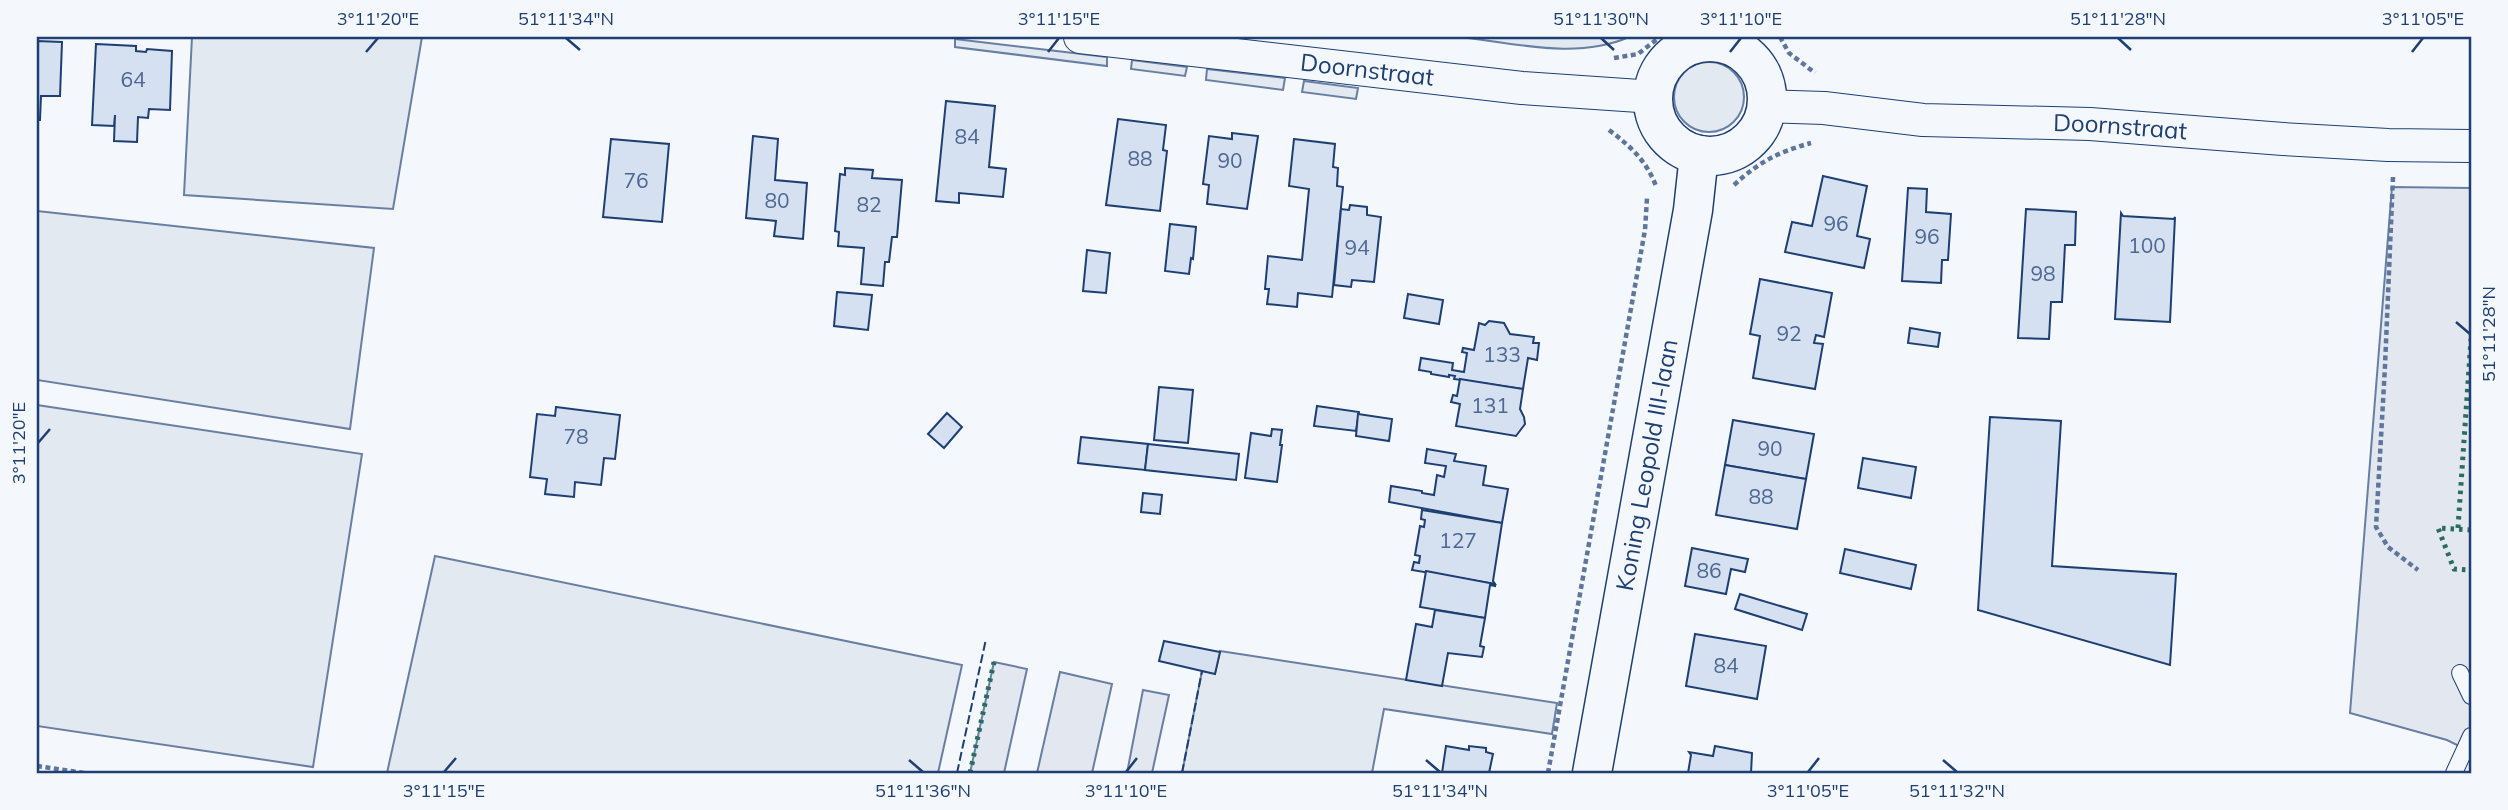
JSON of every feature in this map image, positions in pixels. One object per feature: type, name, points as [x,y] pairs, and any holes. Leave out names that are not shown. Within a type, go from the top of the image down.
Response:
[{"type":"street","name":"Doornstraat","points":[[1080,37],[1522,88],[1654,97]]},
{"type":"street","points":[[1722,39],[1741,50],[1756,65],[1766,86],[1767,106],[1758,130],[1742,146],[1721,155],[1699,155],[1680,147],[1665,134],[1656,116],[1654,97],[1659,73],[1674,54],[1696,42],[1722,39]]},
{"type":"street","name":"Doornstraat","points":[[1767,106],[1824,108],[1923,120],[2090,124],[2283,139],[2471,146]]},
{"type":"street","name":"Koning Leopold III-laan","points":[[1592,773],[1693,210],[1699,155]]},
{"type":"lane","points":[[2460,673],[2471,696]]},
{"type":"lane","points":[[2454,773],[2471,736]]},
{"type":"path","points":[[1604,60],[1638,54],[1660,37]]},
{"type":"path","points":[[2394,144],[2376,527],[2388,547],[2418,570]]},
{"type":"path","points":[[1548,773],[1645,230],[1647,198]]},
{"type":"path","points":[[37,766],[85,773]]},
{"type":"shaded area","points":[[192,37],[422,37],[393,209],[184,195]]},
{"type":"shaded area","points":[[1460,37],[1629,37],[1609,44],[1567,49]]},
{"type":"shaded area","points":[[955,39],[1107,57],[1107,66],[955,47]]},
{"type":"shaded area","points":[[1132,60],[1187,67],[1185,76],[1131,69]]},
{"type":"shaded area","points":[[1709,62],[1734,72],[1744,97],[1734,122],[1709,132],[1684,122],[1674,97],[1684,72]]},
{"type":"shaded area","points":[[1207,69],[1285,78],[1283,90],[1206,80]]},
{"type":"shaded area","points":[[1304,81],[1358,88],[1356,99],[1302,92]]},
{"type":"shaded area","points":[[2392,187],[2471,188],[2471,752],[2447,740],[2350,713]]},
{"type":"shaded area","points":[[37,211],[374,248],[350,429],[37,380]]},
{"type":"shaded area","points":[[37,405],[362,454],[313,767],[37,726]]},
{"type":"shaded area","points":[[435,556],[962,665],[938,773],[387,773]]},
{"type":"shaded area","points":[[1220,651],[1557,703],[1552,734],[1384,709],[1372,773],[1182,773],[1202,671],[1215,673]]},
{"type":"shaded area","points":[[994,662],[1027,669],[1004,773],[970,773]]},
{"type":"shaded area","points":[[1060,672],[1112,684],[1092,773],[1037,773]]},
{"type":"shaded area","points":[[1143,690],[1169,695],[1152,773],[1127,773]]},
{"type":"building","points":[[37,41],[62,42],[60,96],[41,96],[40,120],[37,120]]},
{"type":"building","points":[[96,44],[136,46],[136,51],[146,52],[147,49],[172,51],[170,110],[149,109],[148,118],[138,117],[137,142],[114,141],[115,115],[114,126],[92,125]]},
{"type":"building","points":[[946,101],[995,106],[989,167],[1006,169],[1003,197],[959,193],[959,203],[936,201]]},
{"type":"building","points":[[1118,119],[1166,125],[1163,150],[1167,151],[1160,211],[1106,205]]},
{"type":"building","points":[[1232,133],[1258,136],[1247,209],[1207,204],[1209,185],[1203,184],[1209,136],[1232,139]]},
{"type":"building","points":[[753,136],[778,139],[775,180],[807,183],[803,239],[774,236],[776,221],[746,218]]},
{"type":"building","points":[[611,139],[669,144],[662,222],[603,217]]},
{"type":"building","points":[[1294,139],[1335,144],[1333,167],[1338,168],[1337,186],[1343,187],[1332,297],[1298,293],[1297,307],[1267,304],[1269,289],[1265,289],[1268,256],[1302,260],[1309,189],[1289,186]]},
{"type":"building","points":[[845,168],[873,170],[872,178],[902,180],[897,237],[892,237],[889,262],[885,262],[883,286],[861,284],[864,248],[838,246],[839,232],[835,231],[840,174],[845,175]]},
{"type":"building","points":[[1823,176],[1867,186],[1857,236],[1870,239],[1864,268],[1785,252],[1792,222],[1812,226]]},
{"type":"building","points":[[1908,188],[1927,189],[1926,212],[1951,214],[1948,260],[1942,260],[1941,283],[1902,281]]},
{"type":"building","points":[[1350,205],[1367,207],[1367,215],[1381,217],[1374,282],[1352,280],[1351,287],[1334,285],[1341,209],[1349,210]]},
{"type":"building","points":[[2026,209],[2076,212],[2075,245],[2065,245],[2062,302],[2051,302],[2049,339],[2018,338]]},
{"type":"building","points":[[2121,213],[2123,216],[2175,217],[2170,322],[2115,319]]},
{"type":"building","points":[[1170,224],[1196,227],[1189,274],[1165,271]]},
{"type":"building","points":[[1087,250],[1110,253],[1106,293],[1083,291]]},
{"type":"building","points":[[1760,279],[1832,293],[1824,337],[1816,335],[1814,343],[1823,344],[1815,389],[1753,378],[1760,336],[1750,334]]},
{"type":"building","points":[[837,292],[872,295],[868,330],[834,326]]},
{"type":"building","points":[[1408,294],[1443,300],[1439,324],[1404,318]]},
{"type":"building","points":[[1489,321],[1504,323],[1510,334],[1534,337],[1533,343],[1539,343],[1537,360],[1528,358],[1523,389],[1454,379],[1455,376],[1419,370],[1421,358],[1453,363],[1452,370],[1464,372],[1467,353],[1462,352],[1463,348],[1474,350],[1479,323],[1485,325]]},
{"type":"building","points":[[1910,328],[1940,333],[1938,347],[1908,343]]},
{"type":"building","points":[[1460,379],[1523,389],[1520,409],[1525,424],[1516,436],[1456,426],[1460,404],[1451,402],[1453,395],[1457,396]]},
{"type":"building","points":[[1159,387],[1193,390],[1188,443],[1154,440]]},
{"type":"building","points":[[1317,406],[1359,412],[1356,431],[1314,426]]},
{"type":"building","points":[[556,407],[620,415],[615,459],[604,458],[601,485],[575,482],[574,497],[545,494],[547,479],[530,477],[537,414],[555,416]]},
{"type":"building","points":[[947,413],[962,427],[944,448],[928,434]]},
{"type":"building","points":[[1358,414],[1392,419],[1389,441],[1356,436]]},
{"type":"building","points":[[1990,417],[2061,421],[2052,566],[2176,574],[2170,665],[1978,610]]},
{"type":"building","points":[[1733,420],[1814,434],[1806,479],[1725,465]]},
{"type":"building","points":[[1272,429],[1282,430],[1277,482],[1245,478],[1251,433],[1271,436]]},
{"type":"building","points":[[1081,437],[1148,444],[1145,470],[1078,463]]},
{"type":"building","points":[[1148,444],[1239,454],[1236,480],[1145,470]]},
{"type":"building","points":[[1427,449],[1456,454],[1454,461],[1486,466],[1483,485],[1508,489],[1502,523],[1389,502],[1391,486],[1434,495],[1437,475],[1444,477],[1446,466],[1425,463]]},
{"type":"building","points":[[1863,458],[1916,467],[1911,498],[1858,488]]},
{"type":"building","points":[[1725,465],[1806,479],[1797,529],[1716,515]]},
{"type":"building","points":[[1143,493],[1162,495],[1160,514],[1141,512]]},
{"type":"building","points":[[1422,510],[1502,523],[1493,581],[1495,584],[1412,570],[1414,562],[1419,563],[1420,556],[1415,555],[1420,526],[1424,527]]},
{"type":"building","points":[[1692,548],[1748,559],[1745,572],[1731,569],[1726,594],[1685,586]]},
{"type":"building","points":[[1845,549],[1916,565],[1911,589],[1840,573]]},
{"type":"building","points":[[1426,571],[1495,584],[1490,585],[1485,618],[1420,607]]},
{"type":"building","points":[[1740,594],[1807,614],[1802,630],[1735,609]]},
{"type":"building","points":[[1435,610],[1485,618],[1480,646],[1484,647],[1482,657],[1448,653],[1442,686],[1406,680],[1416,624],[1432,627]]},
{"type":"building","points":[[1695,634],[1766,646],[1757,699],[1686,686]]},
{"type":"building","points":[[1164,641],[1220,652],[1215,674],[1159,661]]},
{"type":"building","points":[[1446,746],[1469,750],[1469,746],[1486,748],[1486,752],[1493,754],[1489,773],[1442,773]]},
{"type":"building","points":[[1715,746],[1752,753],[1751,773],[1688,773],[1691,755],[1689,752],[1713,756]]},
{"type":"hedge","points":[[2458,528],[2471,339]]},
{"type":"hedge","points":[[2471,530],[2438,528],[2454,569],[2471,570]]},
{"type":"hedge","points":[[970,773],[994,662]]},
{"type":"fence","points":[[957,773],[986,639]]},
{"type":"fence","points":[[1182,773],[1202,671]]}]
